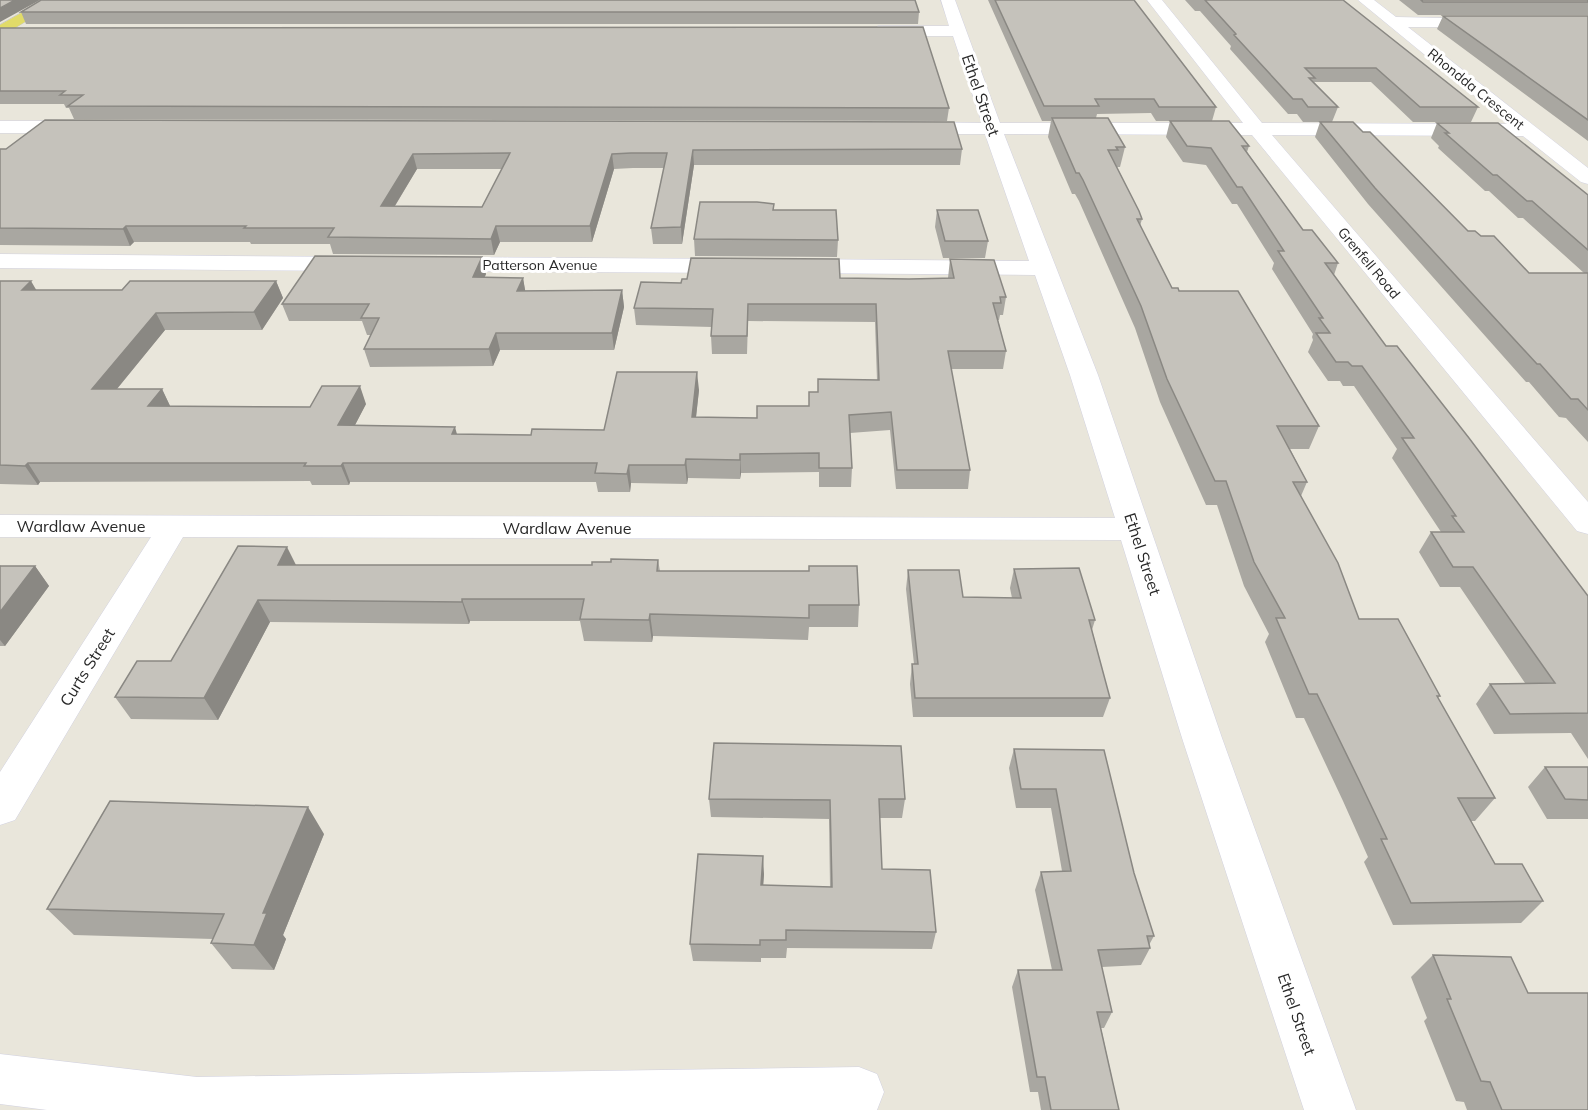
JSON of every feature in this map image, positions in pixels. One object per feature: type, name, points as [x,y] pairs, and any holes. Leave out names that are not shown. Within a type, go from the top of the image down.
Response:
[{"type":"main road","points":[[1,32],[54,0]]},
{"type":"street","name":"Ethel Street","points":[[948,0],[992,129],[1084,375],[1202,738],[1330,1110]]},
{"type":"street","name":"Grenfell Road","points":[[1154,0],[1256,128],[1588,523]]},
{"type":"street","name":"Rhondda Crescent","points":[[1365,0],[1588,178]]},
{"type":"street","points":[[1394,22],[1497,22]]},
{"type":"street","points":[[1,32],[37,31]]},
{"type":"street","points":[[857,31],[958,31]]},
{"type":"street","points":[[0,128],[103,128]]},
{"type":"street","points":[[892,128],[1526,130]]},
{"type":"street","points":[[0,261],[372,264]]},
{"type":"street","name":"Patterson Avenue","points":[[420,264],[1045,268]]},
{"type":"street","name":"Wardlaw Avenue","points":[[0,526],[1135,529]]},
{"type":"street","name":"Curts Street","points":[[0,807],[174,526]]},
{"type":"street","points":[[0,1079],[197,1103],[859,1092]]},
{"type":"building","points":[[0,0],[15,0],[0,8]]},
{"type":"building","points":[[41,0],[915,0],[919,12],[21,12]]},
{"type":"building","points":[[995,0],[1134,0],[1216,107],[1159,107],[1154,99],[1095,99],[1099,106],[1044,106]]},
{"type":"building","points":[[1205,0],[1343,0],[1478,107],[1420,107],[1376,68],[1305,68],[1315,78],[1309,78],[1338,107],[1308,107],[1302,99],[1293,99]]},
{"type":"building","points":[[1421,0],[1588,0],[1588,2],[1423,2]]},
{"type":"building","points":[[1443,16],[1588,16],[1588,120]]},
{"type":"building","points":[[923,27],[949,108],[68,106],[83,95],[60,95],[65,91],[0,91],[0,28]]},
{"type":"building","points":[[1052,118],[1108,118],[1125,147],[1108,150],[1142,219],[1137,219],[1172,288],[1178,288],[1179,291],[1238,291],[1319,426],[1277,426],[1307,482],[1293,482],[1338,563],[1359,619],[1398,619],[1440,696],[1437,696],[1495,798],[1458,798],[1495,864],[1522,864],[1543,901],[1411,903],[1381,839],[1387,839],[1358,778],[1317,694],[1309,694],[1276,618],[1285,618],[1254,562],[1226,481],[1215,481],[1167,379],[1141,306],[1083,180],[1079,173],[1076,173]]},
{"type":"building","points":[[45,120],[954,122],[962,149],[693,150],[681,227],[651,228],[667,153],[612,154],[590,226],[496,226],[491,239],[328,237],[334,228],[244,228],[246,226],[126,226],[123,229],[0,228],[0,149],[6,149]],"holes":[[[510,153],[482,207],[381,206],[413,154]]]},
{"type":"building","points":[[1170,121],[1229,121],[1249,146],[1242,146],[1303,230],[1312,230],[1338,263],[1325,263],[1386,346],[1397,346],[1588,596],[1588,713],[1510,714],[1490,684],[1555,683],[1473,567],[1453,567],[1431,532],[1464,532],[1452,516],[1456,516],[1402,438],[1414,438],[1362,366],[1352,366],[1348,362],[1336,362],[1316,333],[1330,333],[1319,318],[1323,318],[1278,251],[1284,251],[1242,187],[1237,187],[1211,148],[1187,146]]},
{"type":"building","points":[[1320,122],[1353,122],[1363,132],[1370,132],[1468,231],[1475,231],[1481,236],[1494,236],[1529,273],[1588,273],[1588,410],[1578,399],[1571,399],[1540,364],[1537,364],[1375,188]]},
{"type":"building","points":[[1437,123],[1498,123],[1588,195],[1588,250],[1532,201],[1527,201],[1497,175],[1493,175],[1445,133],[1449,133]]},
{"type":"building","points":[[700,202],[757,202],[774,204],[773,210],[836,210],[838,240],[694,239]]},
{"type":"building","points":[[937,210],[978,210],[988,241],[945,241]]},
{"type":"building","points":[[315,256],[482,257],[473,277],[523,278],[517,291],[622,290],[612,333],[496,333],[489,349],[364,349],[379,318],[361,318],[369,304],[282,304]]},
{"type":"building","points":[[691,258],[839,259],[840,278],[909,279],[954,278],[950,259],[994,260],[1006,297],[1000,297],[1001,303],[993,303],[1006,351],[948,351],[970,470],[897,470],[891,412],[849,415],[852,468],[819,468],[819,453],[740,454],[740,460],[686,459],[685,465],[629,465],[627,474],[595,473],[597,463],[343,463],[341,466],[304,466],[306,463],[28,463],[25,466],[0,465],[0,281],[31,281],[22,290],[122,290],[130,281],[276,281],[254,312],[156,313],[92,389],[162,389],[148,406],[310,407],[322,386],[360,386],[338,425],[455,427],[452,434],[531,435],[532,429],[604,430],[617,372],[697,372],[692,417],[757,418],[757,406],[809,406],[809,392],[818,392],[818,379],[879,380],[876,304],[748,304],[747,336],[711,336],[713,309],[634,308],[641,282],[681,283],[682,279],[687,279]]},
{"type":"building","points":[[238,546],[287,547],[278,565],[592,565],[592,562],[611,562],[611,559],[658,560],[657,571],[809,571],[809,566],[857,566],[859,605],[809,605],[809,618],[650,614],[649,620],[580,619],[584,599],[462,599],[462,602],[258,600],[204,698],[115,697],[137,661],[171,661]]},
{"type":"building","points":[[0,566],[35,566],[0,612]]},
{"type":"building","points":[[1079,568],[1095,620],[1089,620],[1110,698],[915,698],[912,664],[918,664],[908,570],[959,570],[963,597],[1021,598],[1014,569]]},
{"type":"building","points":[[714,743],[901,746],[905,799],[879,799],[882,869],[930,870],[936,932],[786,930],[786,940],[760,940],[760,945],[690,944],[698,854],[763,856],[761,885],[832,887],[830,800],[709,799]]},
{"type":"building","points":[[1014,749],[1104,750],[1134,873],[1154,936],[1147,936],[1150,948],[1098,950],[1112,1012],[1097,1012],[1119,1110],[1051,1110],[1045,1077],[1037,1077],[1018,970],[1062,970],[1041,872],[1071,871],[1056,789],[1021,789]]},
{"type":"building","points":[[1545,767],[1588,767],[1588,800],[1565,799]]},
{"type":"building","points":[[110,801],[308,807],[263,913],[267,913],[254,945],[211,943],[224,914],[47,909]]},
{"type":"building","points":[[1433,955],[1511,957],[1528,993],[1588,993],[1588,1110],[1502,1110],[1490,1082],[1481,1081],[1447,999],[1451,999]]}]
